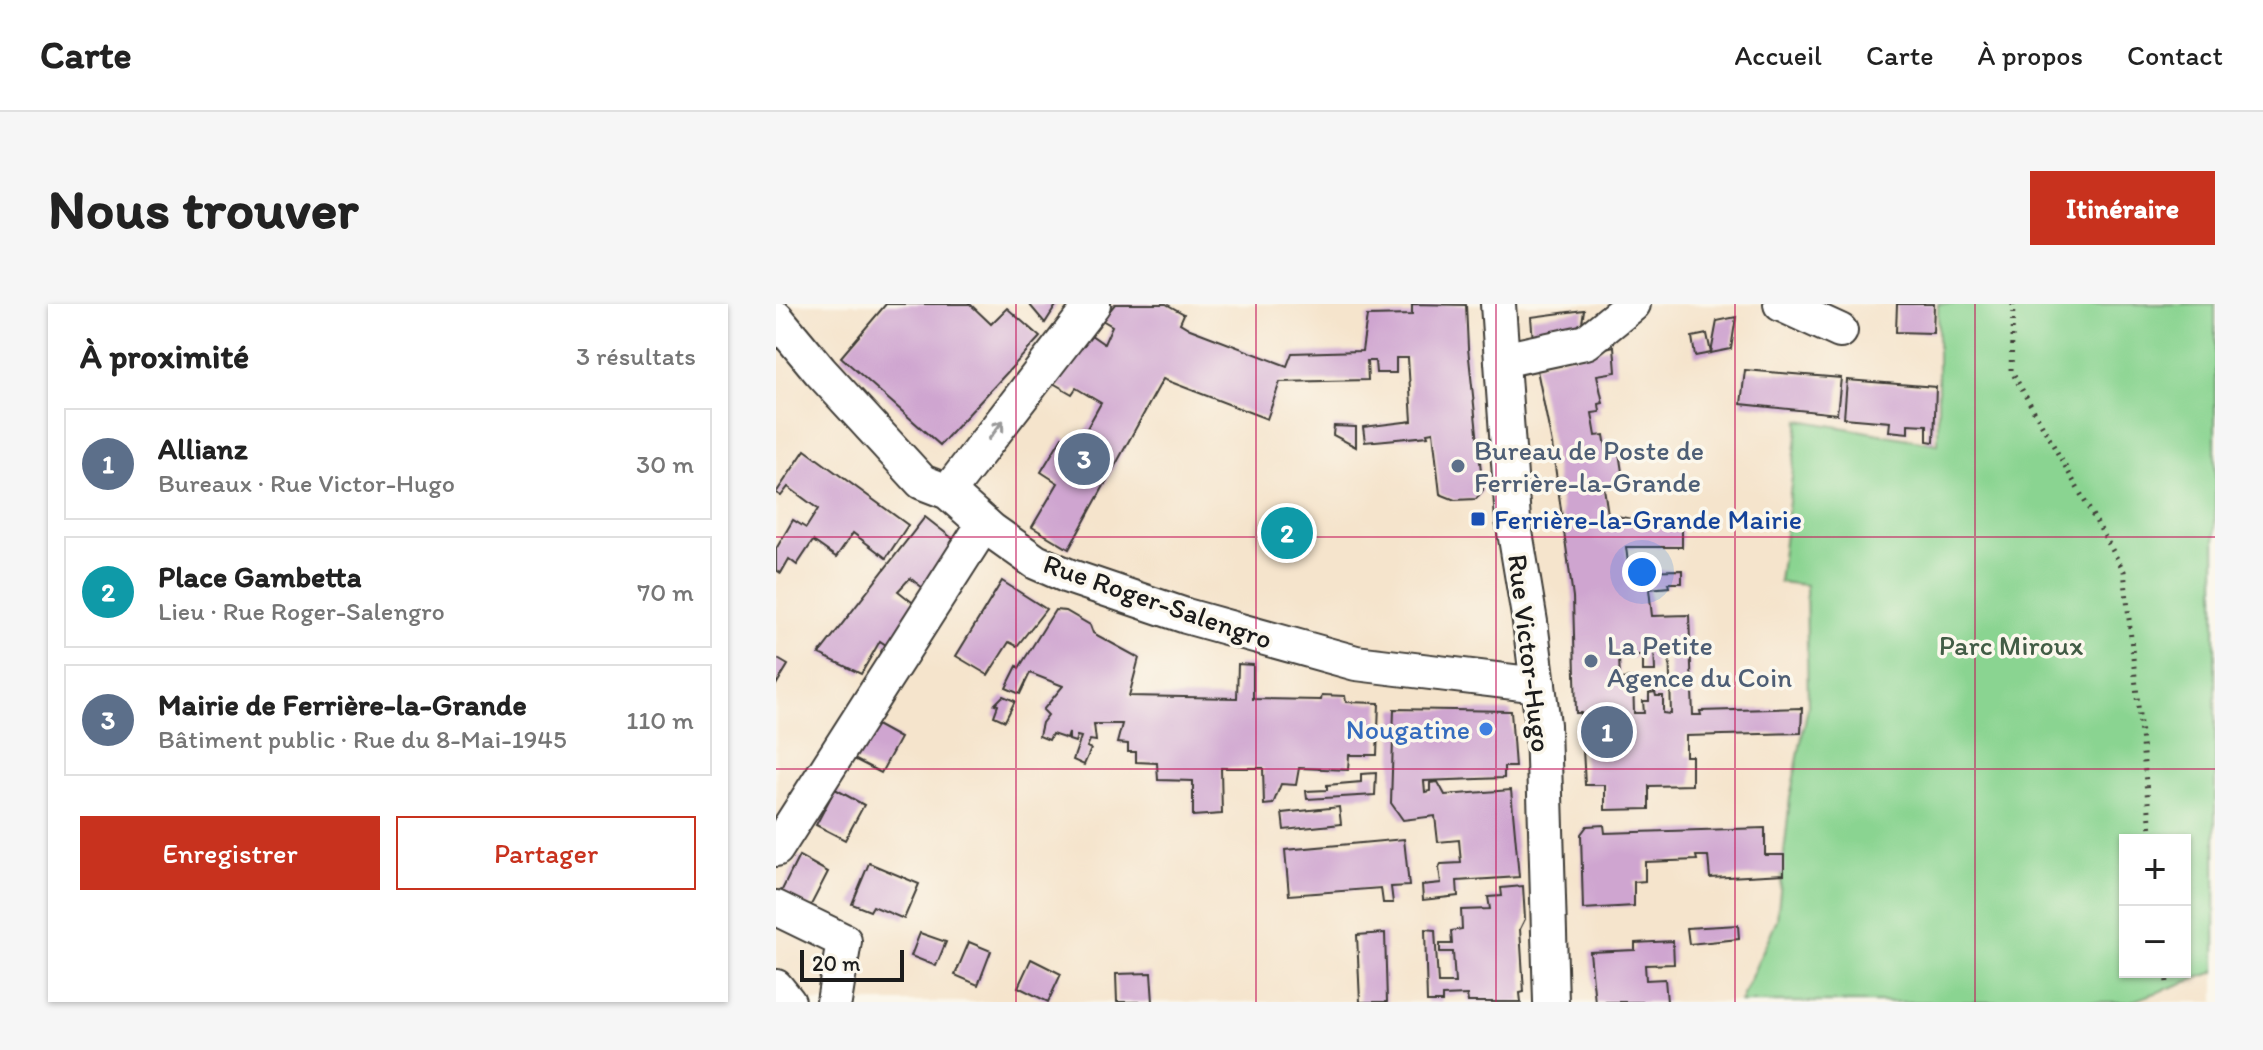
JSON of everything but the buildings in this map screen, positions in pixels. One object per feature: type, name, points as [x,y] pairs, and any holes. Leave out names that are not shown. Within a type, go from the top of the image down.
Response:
[{"type":"street","points":[[948,492],[1093,304]]},
{"type":"street","name":"Rue Victor-Hugo","points":[[1498,304],[1515,539],[1543,725],[1551,1002]]},
{"type":"street","points":[[1502,360],[1586,342],[1633,304]]},
{"type":"street","points":[[1781,304],[1840,331]]},
{"type":"street","name":"Rue Roger-Salengro","points":[[776,318],[922,482],[948,492],[984,524],[1036,562],[1186,616],[1356,663],[1538,685]]},
{"type":"street","points":[[776,849],[984,524]]},
{"type":"street","points":[[776,908],[844,941],[834,1002]]},
{"type":"street","points":[[776,987],[788,1002]]},
{"type":"path","points":[[2013,304],[2011,370],[2124,571],[2151,834]]},
{"type":"path","points":[[2167,978],[2167,983]]},
{"type":"green space","name":"Parc Miroux","points":[[1938,304],[2215,304],[2215,972],[2130,1002],[1740,1002],[1777,919],[1790,798],[1808,706],[1806,585],[1779,582],[1799,420],[1938,444]]},
{"type":"place","name":"Mairie de Ferrière-la-Grande","points":[[1084,459]]},
{"type":"place","name":"Bureau de Poste de Ferrière-la-Grande","points":[[1458,466]]},
{"type":"place","name":"Ferrière-la-Grande Mairie","points":[[1478,519]]},
{"type":"place","name":"Place Gambetta","points":[[1287,533]]},
{"type":"place","name":"La Petite Agence du Coin","points":[[1591,661]]},
{"type":"place","name":"Nougatine","points":[[1486,729]]},
{"type":"place","name":"Allianz","points":[[1607,732]]}]
